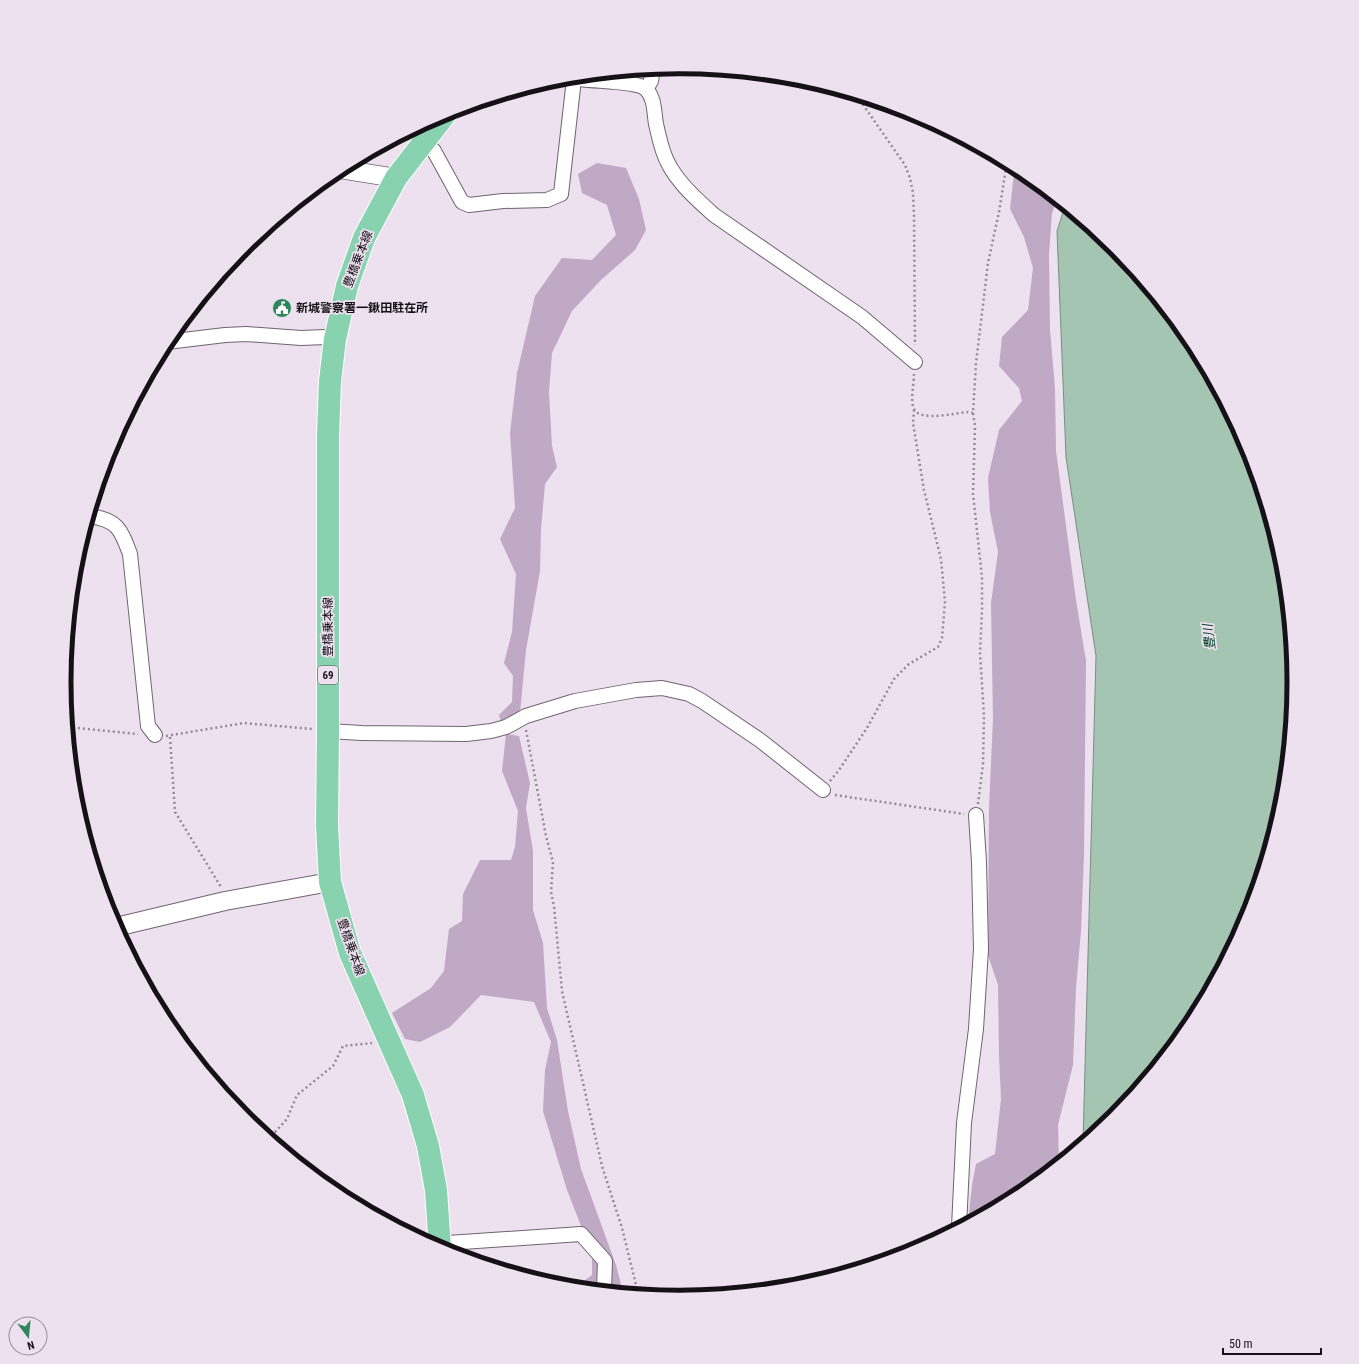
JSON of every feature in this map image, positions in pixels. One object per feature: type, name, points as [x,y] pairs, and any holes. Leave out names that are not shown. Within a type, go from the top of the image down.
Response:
[{"type":"main road","name":"豊橋乗本線","points":[[437,124],[396,178],[364,238],[347,286],[335,339],[330,381],[328,436],[327,825],[330,882],[350,953],[413,1094],[428,1146],[436,1190],[437,1240]]},
{"type":"street","points":[[646,89],[651,81],[652,75]]},
{"type":"street","points":[[594,80],[629,83],[646,89],[652,98],[656,124],[663,152],[675,175],[692,195],[714,216],[862,317],[915,362]]},
{"type":"street","points":[[423,142],[434,151],[462,202],[469,205],[503,201],[547,200],[561,194],[571,84]]},
{"type":"street","points":[[350,171],[396,178]]},
{"type":"street","points":[[176,341],[246,334],[300,338],[325,337],[335,339]]},
{"type":"street","points":[[94,517],[103,518],[117,525],[125,539],[130,554],[148,726],[155,735]]},
{"type":"street","points":[[328,731],[362,733],[466,734],[491,731],[506,727],[526,716],[575,701],[636,690],[662,688],[689,694],[702,701],[761,741],[823,790]]},
{"type":"street","points":[[959,1222],[964,1123],[976,1029],[981,949],[979,862],[976,815]]},
{"type":"street","points":[[122,926],[225,901],[330,882]]},
{"type":"street","points":[[448,1244],[582,1234],[605,1261],[604,1285]]},
{"type":"path","points":[[861,102],[905,164],[913,193],[915,362],[912,404],[914,410],[913,423],[924,490],[941,559],[945,602],[942,638],[938,646],[909,664],[894,679],[867,728],[839,770],[823,790],[830,794],[976,815],[980,799],[983,764],[984,716],[980,653],[982,577],[973,494],[975,426],[973,413],[976,363],[988,263],[999,212],[1006,169]]},
{"type":"path","points":[[914,410],[921,415],[931,416],[968,412],[973,413]]},
{"type":"path","points":[[526,716],[526,728],[535,784],[553,862],[551,892],[554,906],[562,991],[602,1166],[622,1228],[637,1289]]},
{"type":"path","points":[[73,727],[170,737],[244,723],[328,731]]},
{"type":"path","points":[[170,737],[175,812],[223,890],[225,901]]},
{"type":"path","points":[[271,1133],[275,1132],[287,1119],[298,1095],[333,1066],[343,1046],[390,1041]]},
{"type":"shaded area","points":[[597,163],[626,168],[639,199],[646,230],[635,250],[601,280],[572,311],[552,353],[549,392],[552,446],[557,467],[545,484],[541,529],[540,571],[526,650],[520,713],[501,722],[499,715],[512,702],[513,676],[504,663],[512,632],[516,574],[500,539],[515,508],[510,433],[517,373],[535,296],[562,258],[592,260],[616,235],[607,205],[582,193],[578,174]]},
{"type":"shaded area","points":[[1014,173],[1056,204],[1052,213],[1049,254],[1050,329],[1055,389],[1056,451],[1076,600],[1086,661],[1084,856],[1081,931],[1076,988],[1073,1065],[1058,1125],[1059,1158],[1018,1188],[968,1217],[976,1164],[995,1154],[1001,1099],[998,985],[988,955],[989,808],[993,719],[991,603],[998,552],[990,512],[988,478],[999,430],[1022,401],[1019,388],[999,366],[1002,337],[1028,310],[1033,268],[1024,237],[1010,209]]},
{"type":"shaded area","points":[[506,734],[519,736],[530,783],[526,808],[533,851],[533,910],[543,943],[547,1008],[557,1040],[568,1111],[581,1169],[616,1265],[622,1287],[582,1282],[592,1275],[592,1254],[567,1190],[543,1111],[545,1070],[551,1042],[534,1002],[481,995],[450,1027],[420,1042],[405,1039],[392,1013],[431,988],[444,971],[449,929],[462,921],[463,894],[480,860],[511,860],[515,847],[518,811],[502,771]]},
{"type":"water","name":"豊川","points":[[1064,210],[1110,252],[1137,281],[1162,312],[1185,344],[1206,378],[1242,449],[1256,486],[1276,563],[1283,603],[1287,642],[1287,722],[1283,761],[1267,839],[1256,878],[1242,915],[1206,986],[1185,1020],[1137,1083],[1110,1112],[1083,1137],[1096,656],[1066,457],[1057,231]]},
{"type":"place","name":"新城警察署一鍬田駐在所","points":[[282,308]]}]
